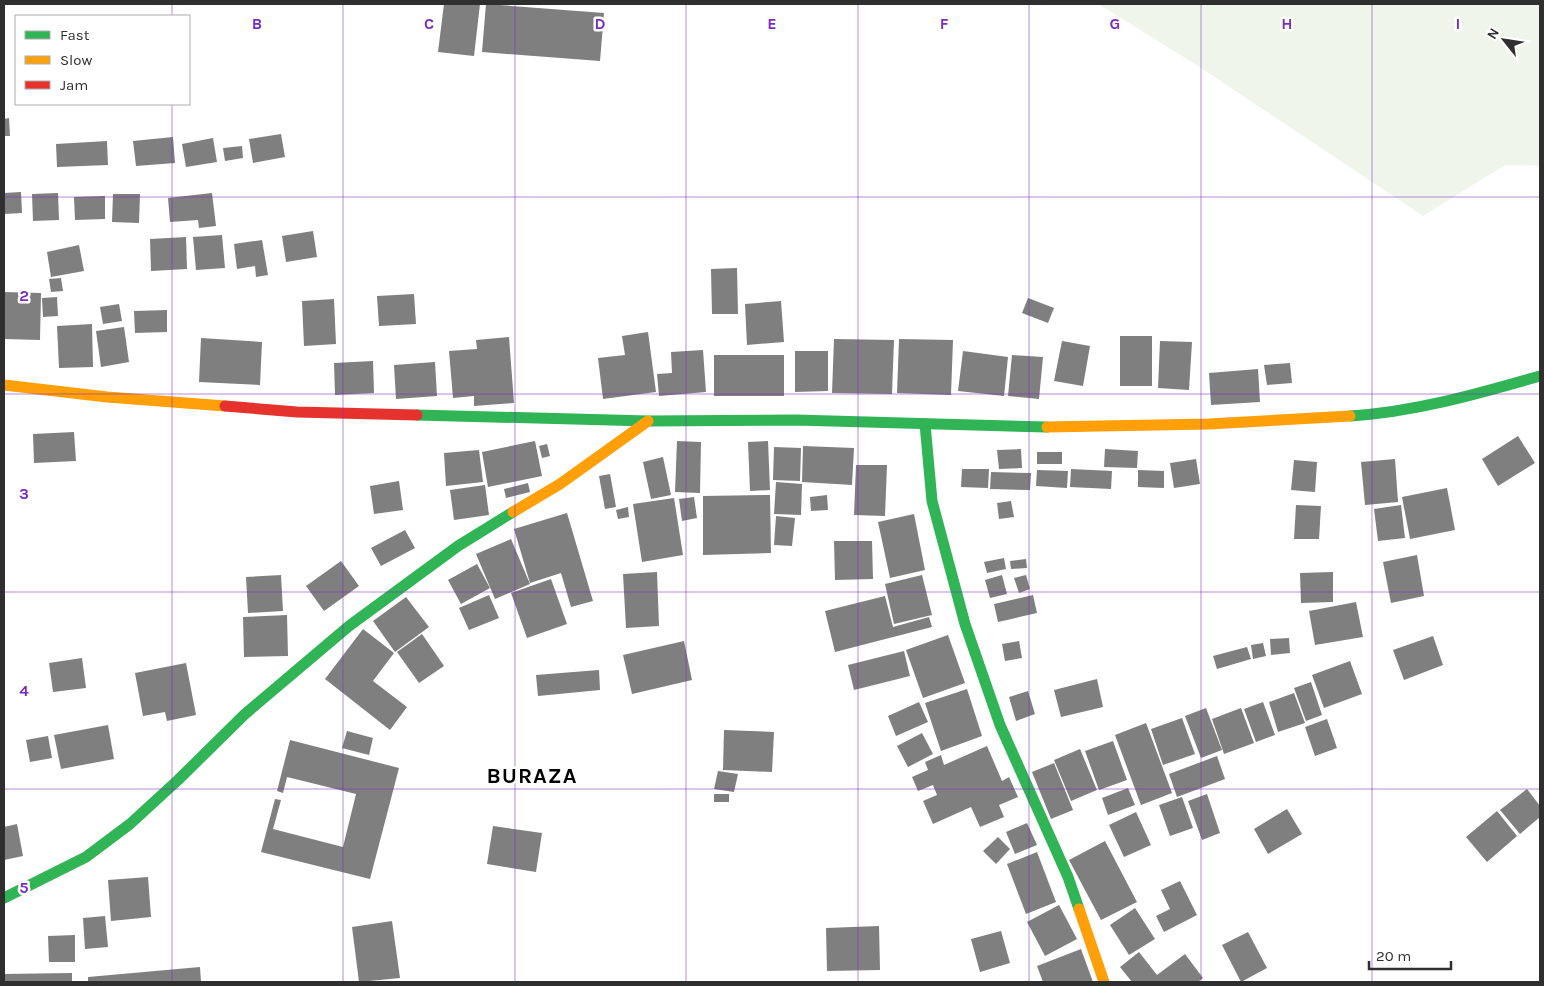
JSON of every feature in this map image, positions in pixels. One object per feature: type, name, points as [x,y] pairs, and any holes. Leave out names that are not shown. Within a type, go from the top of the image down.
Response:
[{"type":"main road","points":[[4,385],[107,397],[297,412],[648,421],[796,420],[1052,427],[1208,424],[1384,414],[1463,398],[1540,376]]},
{"type":"main road","points":[[4,898],[86,857],[130,824],[245,714],[349,626],[458,546],[560,484],[648,421]]},
{"type":"main road","points":[[926,424],[932,501],[966,624],[1000,725],[1068,877],[1104,982]]},
{"type":"shaded area","points":[[1098,4],[1540,4],[1540,166],[1505,165],[1423,216],[1195,64]]},
{"type":"building","points":[[444,4],[480,4],[474,56],[438,52]]},
{"type":"building","points":[[486,4],[604,13],[600,61],[482,52]]},
{"type":"building","points":[[9,118],[10,136],[4,136],[4,119]]},
{"type":"building","points":[[281,134],[285,157],[253,163],[249,139]]},
{"type":"building","points":[[173,137],[175,163],[136,166],[133,141]]},
{"type":"building","points":[[213,138],[217,162],[186,167],[182,144]]},
{"type":"building","points":[[107,141],[108,165],[57,167],[56,144]]},
{"type":"building","points":[[242,146],[243,158],[225,161],[223,148]]},
{"type":"building","points":[[21,192],[22,213],[4,214],[4,193]]},
{"type":"building","points":[[58,193],[59,220],[33,221],[32,194]]},
{"type":"building","points":[[212,193],[216,226],[199,228],[198,220],[170,222],[168,198]]},
{"type":"building","points":[[113,194],[140,194],[139,223],[112,222]]},
{"type":"building","points":[[105,196],[105,219],[75,220],[74,197]]},
{"type":"building","points":[[313,231],[317,257],[286,262],[282,236]]},
{"type":"building","points":[[222,235],[225,268],[196,270],[193,237]]},
{"type":"building","points":[[186,237],[187,269],[151,271],[150,239]]},
{"type":"building","points":[[262,240],[268,275],[256,277],[255,266],[237,269],[234,244]]},
{"type":"building","points":[[79,245],[84,271],[51,277],[47,252]]},
{"type":"building","points":[[737,268],[738,314],[712,314],[711,269]]},
{"type":"building","points":[[61,278],[63,291],[51,292],[49,279]]},
{"type":"building","points":[[4,292],[41,293],[40,340],[4,339]]},
{"type":"building","points":[[414,294],[416,324],[379,326],[377,296]]},
{"type":"building","points":[[57,297],[58,316],[43,317],[42,298]]},
{"type":"building","points":[[1028,298],[1054,308],[1048,323],[1022,313]]},
{"type":"building","points":[[334,299],[336,344],[304,346],[302,301]]},
{"type":"building","points":[[781,301],[784,342],[747,345],[745,304]]},
{"type":"building","points":[[119,304],[122,321],[103,324],[100,307]]},
{"type":"building","points":[[167,310],[167,332],[135,333],[134,311]]},
{"type":"building","points":[[92,324],[93,367],[59,368],[57,326]]},
{"type":"building","points":[[124,327],[129,362],[101,367],[96,331]]},
{"type":"building","points":[[648,332],[656,392],[603,399],[598,358],[625,355],[622,336]]},
{"type":"building","points":[[1120,336],[1152,336],[1152,386],[1120,386]]},
{"type":"building","points":[[509,337],[514,403],[474,406],[474,396],[453,398],[449,351],[477,349],[476,340]]},
{"type":"building","points":[[201,338],[262,342],[260,385],[199,382]]},
{"type":"building","points":[[834,339],[894,340],[892,394],[832,393]]},
{"type":"building","points":[[899,339],[953,340],[951,395],[897,393]]},
{"type":"building","points":[[1062,341],[1090,346],[1083,386],[1054,381]]},
{"type":"building","points":[[1160,341],[1192,342],[1189,390],[1158,388]]},
{"type":"building","points":[[703,350],[706,392],[659,396],[657,374],[672,373],[671,352]]},
{"type":"building","points":[[795,351],[828,351],[828,391],[795,392]]},
{"type":"building","points":[[963,351],[1008,357],[1004,396],[958,391]]},
{"type":"building","points":[[714,355],[784,355],[784,396],[714,396]]},
{"type":"building","points":[[1012,355],[1043,357],[1039,399],[1008,396]]},
{"type":"building","points":[[373,361],[374,393],[335,395],[334,363]]},
{"type":"building","points":[[435,362],[437,396],[396,399],[394,365]]},
{"type":"building","points":[[1290,363],[1292,383],[1267,385],[1264,365]]},
{"type":"building","points":[[1258,369],[1260,402],[1211,405],[1209,373]]},
{"type":"building","points":[[74,432],[76,461],[34,463],[33,434]]},
{"type":"building","points":[[1518,436],[1535,463],[1498,486],[1482,459]]},
{"type":"building","points":[[535,441],[542,476],[488,487],[482,452]]},
{"type":"building","points":[[677,441],[701,442],[700,493],[675,492]]},
{"type":"building","points":[[768,441],[770,490],[750,491],[748,442]]},
{"type":"building","points":[[547,444],[550,456],[542,458],[539,446]]},
{"type":"building","points":[[803,446],[854,448],[852,485],[802,482]]},
{"type":"building","points":[[774,447],[801,448],[800,481],[773,480]]},
{"type":"building","points":[[1021,449],[1022,468],[999,469],[997,450]]},
{"type":"building","points":[[1105,449],[1138,451],[1137,468],[1104,467]]},
{"type":"building","points":[[479,450],[483,482],[446,486],[444,453]]},
{"type":"building","points":[[1037,452],[1062,452],[1062,464],[1037,464]]},
{"type":"building","points":[[663,457],[671,495],[651,499],[643,462]]},
{"type":"building","points":[[1196,459],[1200,484],[1174,488],[1170,463]]},
{"type":"building","points":[[1395,459],[1398,502],[1365,505],[1361,462]]},
{"type":"building","points":[[1294,460],[1317,462],[1315,492],[1291,490]]},
{"type":"building","points":[[856,465],[887,465],[885,516],[854,515]]},
{"type":"building","points":[[962,469],[989,469],[988,488],[961,487]]},
{"type":"building","points":[[1071,469],[1112,471],[1111,489],[1070,487]]},
{"type":"building","points":[[1037,470],[1068,471],[1067,488],[1036,486]]},
{"type":"building","points":[[1138,470],[1164,471],[1164,488],[1138,487]]},
{"type":"building","points":[[991,472],[1031,473],[1030,490],[990,489]]},
{"type":"building","points":[[610,474],[616,507],[605,509],[599,476]]},
{"type":"building","points":[[399,481],[403,510],[374,514],[370,486]]},
{"type":"building","points":[[776,482],[802,484],[801,515],[774,514]]},
{"type":"building","points":[[528,483],[530,492],[506,498],[504,489]]},
{"type":"building","points":[[485,485],[489,515],[454,520],[450,490]]},
{"type":"building","points":[[1447,488],[1455,530],[1410,539],[1402,497]]},
{"type":"building","points":[[770,495],[771,553],[703,555],[703,496]]},
{"type":"building","points":[[827,495],[828,510],[811,511],[810,497]]},
{"type":"building","points":[[694,497],[697,518],[682,521],[679,499]]},
{"type":"building","points":[[674,498],[683,555],[642,562],[633,504]]},
{"type":"building","points":[[1011,501],[1014,517],[999,519],[997,503]]},
{"type":"building","points":[[1296,505],[1321,506],[1319,539],[1294,539]]},
{"type":"building","points":[[1401,505],[1405,538],[1378,541],[1374,509]]},
{"type":"building","points":[[628,507],[629,517],[618,519],[616,510]]},
{"type":"building","points":[[567,513],[593,601],[571,607],[561,573],[530,583],[514,529]]},
{"type":"building","points":[[914,514],[925,570],[890,578],[878,522]]},
{"type":"building","points":[[776,516],[795,518],[792,546],[774,545]]},
{"type":"building","points":[[405,530],[415,548],[381,566],[371,548]]},
{"type":"building","points":[[511,539],[530,584],[495,599],[476,554]]},
{"type":"building","points":[[834,541],[872,541],[873,579],[835,580]]},
{"type":"building","points":[[1417,555],[1424,596],[1391,603],[1383,562]]},
{"type":"building","points":[[1004,558],[1006,569],[987,573],[984,562]]},
{"type":"building","points":[[1026,559],[1027,568],[1011,569],[1010,561]]},
{"type":"building","points":[[341,561],[359,586],[324,611],[306,586]]},
{"type":"building","points":[[477,564],[490,588],[461,604],[448,580]]},
{"type":"building","points":[[657,572],[659,626],[626,628],[623,574]]},
{"type":"building","points":[[1333,572],[1333,602],[1301,603],[1300,573]]},
{"type":"building","points":[[281,575],[283,611],[248,613],[246,577]]},
{"type":"building","points":[[922,575],[932,615],[894,624],[885,584]]},
{"type":"building","points":[[1002,575],[1007,594],[990,598],[985,580]]},
{"type":"building","points":[[1026,575],[1030,589],[1019,593],[1014,578]]},
{"type":"building","points":[[551,579],[567,624],[527,638],[511,593]]},
{"type":"building","points":[[489,595],[499,618],[469,630],[459,608]]},
{"type":"building","points":[[1033,595],[1037,613],[998,622],[994,604]]},
{"type":"building","points":[[885,596],[893,627],[929,617],[932,627],[835,652],[825,611]]},
{"type":"building","points":[[406,597],[429,627],[395,652],[373,621]]},
{"type":"building","points":[[1356,602],[1363,637],[1315,645],[1309,611]]},
{"type":"building","points":[[287,615],[288,656],[244,657],[243,617]]},
{"type":"building","points":[[363,629],[394,653],[373,681],[407,707],[390,730],[325,679]]},
{"type":"building","points":[[422,634],[444,666],[419,683],[397,652]]},
{"type":"building","points":[[948,635],[965,683],[923,698],[906,650]]},
{"type":"building","points":[[1433,636],[1443,665],[1404,680],[1393,650]]},
{"type":"building","points":[[1289,638],[1290,653],[1271,655],[1270,639]]},
{"type":"building","points":[[684,641],[692,680],[632,694],[623,655]]},
{"type":"building","points":[[1019,641],[1022,658],[1005,661],[1002,644]]},
{"type":"building","points":[[1263,643],[1266,656],[1253,659],[1251,645]]},
{"type":"building","points":[[1247,647],[1251,659],[1217,669],[1213,656]]},
{"type":"building","points":[[904,651],[910,676],[854,690],[848,665]]},
{"type":"building","points":[[82,658],[86,688],[53,692],[49,663]]},
{"type":"building","points":[[1350,661],[1362,694],[1324,708],[1312,675]]},
{"type":"building","points":[[186,663],[196,715],[167,721],[165,712],[143,716],[135,673]]},
{"type":"building","points":[[599,670],[600,690],[538,696],[536,675]]},
{"type":"building","points":[[1097,679],[1103,707],[1061,717],[1054,690]]},
{"type":"building","points":[[1311,682],[1322,715],[1306,721],[1294,688]]},
{"type":"building","points":[[967,689],[982,736],[941,751],[925,703]]},
{"type":"building","points":[[1028,691],[1035,714],[1016,721],[1009,697]]},
{"type":"building","points":[[1294,693],[1305,723],[1278,732],[1269,702]]},
{"type":"building","points":[[919,702],[928,722],[896,736],[888,716]]},
{"type":"building","points":[[1263,702],[1275,735],[1256,742],[1244,709]]},
{"type":"building","points":[[1206,708],[1222,750],[1201,758],[1185,716]]},
{"type":"building","points":[[1241,708],[1254,743],[1224,754],[1212,719]]},
{"type":"building","points":[[1182,718],[1195,754],[1163,765],[1151,729]]},
{"type":"building","points":[[1327,719],[1337,748],[1315,756],[1305,727]]},
{"type":"building","points":[[1146,723],[1172,793],[1141,805],[1115,735]]},
{"type":"building","points":[[108,725],[114,759],[61,769],[54,735]]},
{"type":"building","points":[[724,730],[774,732],[772,772],[723,770]]},
{"type":"building","points":[[347,731],[373,738],[369,755],[342,748]]},
{"type":"building","points":[[922,733],[933,754],[908,767],[897,746]]},
{"type":"building","points":[[48,736],[52,758],[30,762],[26,740]]},
{"type":"building","points":[[290,740],[399,768],[370,879],[261,852],[275,799],[281,800],[273,829],[343,847],[356,794],[287,777],[283,793],[277,791]]},
{"type":"building","points":[[1113,741],[1127,780],[1099,790],[1085,751]]},
{"type":"building","points":[[987,746],[1002,781],[1009,777],[1018,797],[999,805],[1004,817],[980,827],[971,807],[933,824],[923,801],[937,795],[933,785],[918,791],[912,777],[928,770],[925,762],[941,755],[944,765]]},
{"type":"building","points":[[1080,749],[1097,790],[1071,801],[1054,760]]},
{"type":"building","points":[[1217,756],[1225,779],[1177,797],[1169,774]]},
{"type":"building","points":[[1054,763],[1073,810],[1051,819],[1032,772]]},
{"type":"building","points":[[718,771],[738,774],[734,792],[714,789]]},
{"type":"building","points":[[1128,788],[1135,805],[1108,815],[1102,798]]},
{"type":"building","points":[[1527,789],[1540,806],[1540,817],[1520,834],[1500,810]]},
{"type":"building","points":[[714,794],[729,794],[729,802],[714,802]]},
{"type":"building","points":[[1207,794],[1220,833],[1202,840],[1188,801]]},
{"type":"building","points":[[1182,797],[1193,828],[1170,836],[1159,805]]},
{"type":"building","points":[[1287,809],[1302,834],[1268,854],[1254,829]]},
{"type":"building","points":[[1497,811],[1517,836],[1487,862],[1466,837]]},
{"type":"building","points":[[1136,812],[1151,845],[1124,857],[1109,825]]},
{"type":"building","points":[[1027,823],[1037,845],[1015,854],[1006,832]]},
{"type":"building","points":[[17,824],[23,856],[4,860],[4,827]]},
{"type":"building","points":[[493,826],[542,833],[536,872],[487,864]]},
{"type":"building","points":[[998,837],[1010,849],[996,864],[983,851]]},
{"type":"building","points":[[1105,841],[1137,902],[1101,920],[1069,860]]},
{"type":"building","points":[[1037,852],[1056,902],[1026,914],[1007,864]]},
{"type":"building","points":[[148,877],[151,917],[111,921],[108,880]]},
{"type":"building","points":[[1180,881],[1197,915],[1164,932],[1156,916],[1170,909],[1161,890]]},
{"type":"building","points":[[1059,905],[1077,939],[1045,956],[1027,922]]},
{"type":"building","points":[[1135,908],[1155,939],[1129,955],[1110,925]]},
{"type":"building","points":[[105,916],[108,947],[85,949],[83,918]]},
{"type":"building","points":[[392,921],[400,978],[359,982],[352,927]]},
{"type":"building","points":[[879,926],[880,970],[827,971],[826,928]]},
{"type":"building","points":[[1001,931],[1010,963],[980,972],[971,939]]},
{"type":"building","points":[[1248,932],[1267,968],[1241,982],[1222,945]]},
{"type":"building","points":[[75,935],[75,962],[49,962],[48,936]]},
{"type":"building","points":[[1081,949],[1093,982],[1043,982],[1037,966]]},
{"type":"building","points":[[1139,952],[1157,975],[1185,954],[1203,978],[1198,982],[1132,982],[1120,967]]},
{"type":"building","points":[[200,967],[201,982],[88,982],[88,977]]},
{"type":"building","points":[[72,973],[72,982],[4,982],[4,974]]},
{"type":"traffic: fast","points":[[1350,416],[1398,411],[1422,406],[1469,396],[1540,376]]},
{"type":"traffic: fast","points":[[417,415],[648,421],[796,420],[1047,427]]},
{"type":"traffic: fast","points":[[925,424],[932,501],[965,624],[1000,725],[1068,877],[1079,909]]},
{"type":"traffic: fast","points":[[4,898],[86,857],[130,824],[245,714],[349,626],[458,546],[513,512]]},
{"type":"traffic: slow","points":[[4,385],[107,397],[225,406]]},
{"type":"traffic: slow","points":[[1047,427],[1209,424],[1350,416]]},
{"type":"traffic: slow","points":[[513,512],[560,484],[648,421]]},
{"type":"traffic: slow","points":[[1079,909],[1104,982]]},
{"type":"traffic: jam","points":[[225,406],[297,412],[417,415]]},
{"type":"district","name":"BURAZA","points":[[532,776]]}]
